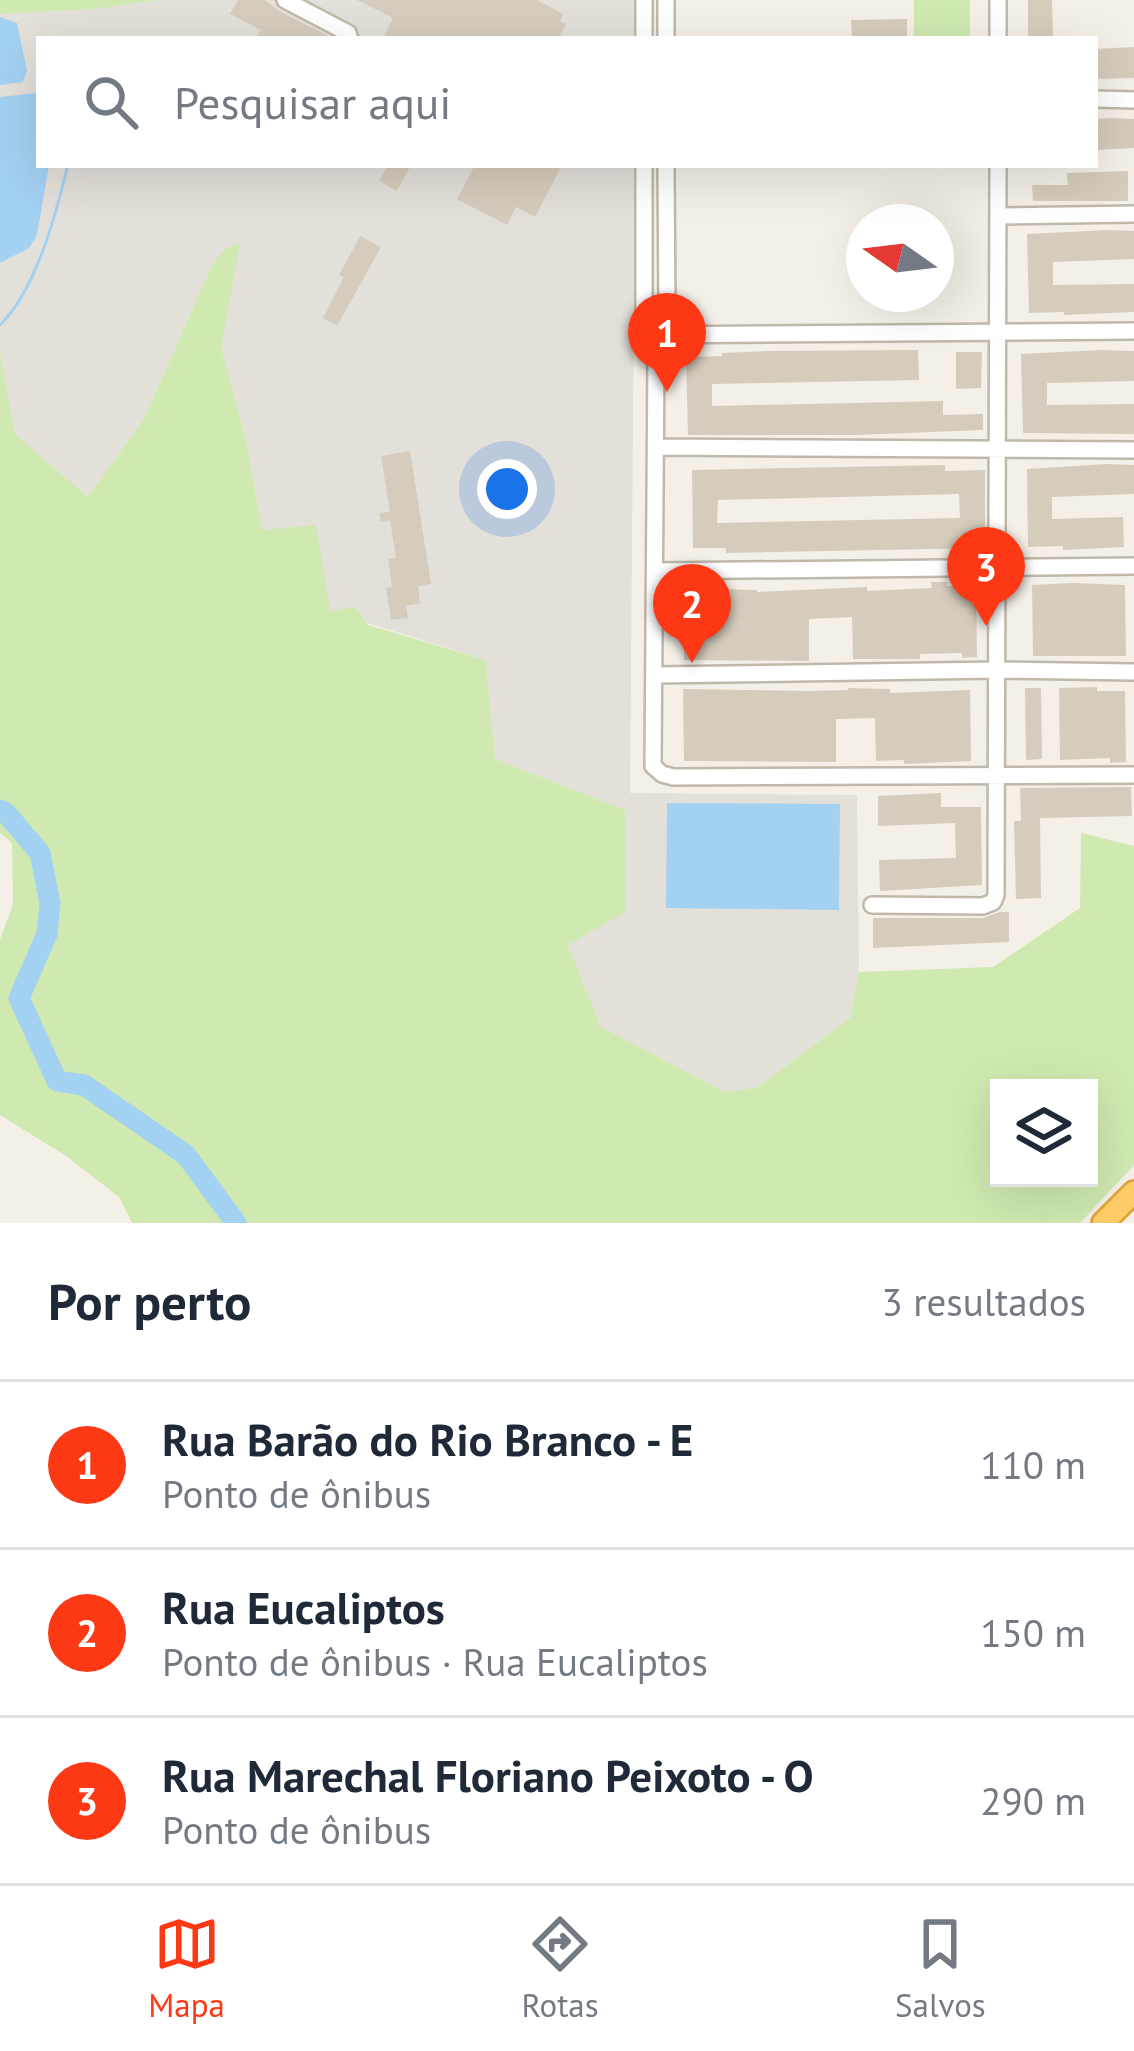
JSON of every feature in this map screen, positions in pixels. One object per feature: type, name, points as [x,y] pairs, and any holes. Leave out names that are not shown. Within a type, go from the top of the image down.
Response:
[{"type":"highway","points":[[1102,1223],[1134,1192]]},
{"type":"street","points":[[285,0],[349,36]]},
{"type":"street","points":[[644,0],[644,36]]},
{"type":"street","points":[[666,0],[666,36]]},
{"type":"street","points":[[998,0],[998,36]]},
{"type":"street","points":[[1098,99],[1134,100]]},
{"type":"street","points":[[644,168],[644,310],[656,336],[653,766],[674,777],[1134,775]]},
{"type":"street","points":[[656,336],[667,313],[666,168]]},
{"type":"street","points":[[872,905],[983,906],[996,896],[998,168]]},
{"type":"street","points":[[998,215],[1134,214]]},
{"type":"street","points":[[656,336],[1134,331]]},
{"type":"street","points":[[656,447],[1134,450]]},
{"type":"street","points":[[656,571],[1134,566]]},
{"type":"street","points":[[654,675],[1134,672]]},
{"type":"shaded area","points":[[156,0],[635,0],[635,36],[36,36],[36,168],[635,168],[630,793],[857,795],[859,972],[850,1018],[758,1087],[725,1092],[601,1027],[568,945],[625,810],[495,759],[486,660],[329,611],[262,531],[247,444],[221,347],[211,267],[145,417],[88,497],[15,434],[0,352],[0,14],[96,9]]},
{"type":"green space","points":[[0,0],[156,0],[96,9],[0,14]]},
{"type":"green space","points":[[914,0],[970,0],[970,36],[914,36]]},
{"type":"green space","points":[[240,243],[221,347],[247,444],[262,530],[316,525],[330,611],[355,607],[368,625],[486,660],[495,759],[625,810],[625,912],[568,945],[601,1027],[725,1092],[758,1087],[850,1018],[859,972],[993,967],[1080,908],[1081,833],[1134,846],[1134,1165],[1080,1223],[132,1223],[119,1197],[66,1156],[0,1115],[0,940],[13,904],[12,843],[0,833],[0,352],[15,434],[88,497],[145,417],[211,267],[225,249]]},
{"type":"water","points":[[0,17],[17,23],[27,71],[23,82],[0,85]]},
{"type":"water","points":[[36,93],[36,168],[48,168],[37,235],[29,248],[0,263],[0,97]]},
{"type":"water","points":[[667,803],[840,804],[839,910],[666,908]]},
{"type":"building","points":[[238,0],[265,0],[328,36],[258,36],[261,30],[230,14]]},
{"type":"building","points":[[357,0],[537,0],[563,14],[560,21],[566,24],[560,36],[384,36],[393,18]]},
{"type":"building","points":[[1028,0],[1052,0],[1053,36],[1028,36]]},
{"type":"building","points":[[907,19],[907,36],[852,36],[851,20]]},
{"type":"building","points":[[1134,47],[1134,78],[1098,79],[1098,49]]},
{"type":"building","points":[[1098,119],[1134,119],[1134,148],[1098,150]]},
{"type":"building","points":[[386,168],[409,168],[397,191],[379,181]]},
{"type":"building","points":[[473,168],[560,168],[535,217],[516,207],[507,225],[457,199]]},
{"type":"building","points":[[1128,171],[1128,201],[1033,201],[1032,185],[1068,185],[1067,173]]},
{"type":"building","points":[[1134,231],[1134,259],[1053,262],[1053,285],[1134,284],[1134,312],[1029,313],[1027,234]]},
{"type":"building","points":[[360,236],[381,247],[337,326],[323,318]]},
{"type":"building","points":[[918,350],[919,380],[712,384],[712,406],[943,401],[943,415],[983,414],[983,430],[688,435],[686,357]]},
{"type":"building","points":[[1134,351],[1134,381],[1047,383],[1047,405],[1134,404],[1134,434],[1023,433],[1021,354]]},
{"type":"building","points":[[956,352],[982,352],[981,388],[956,389]]},
{"type":"building","points":[[410,451],[431,584],[418,586],[420,603],[406,606],[408,618],[391,620],[388,559],[396,558],[390,520],[381,522],[379,513],[390,512],[381,456]]},
{"type":"building","points":[[945,465],[945,471],[985,470],[985,548],[726,553],[726,548],[693,548],[692,470]],"holes":[[[959,494],[960,518],[717,523],[718,500]]]},
{"type":"building","points":[[1134,465],[1134,494],[1052,497],[1052,519],[1123,517],[1124,547],[1028,547],[1027,469]]},
{"type":"building","points":[[931,582],[976,586],[977,657],[962,658],[962,653],[920,654],[920,659],[853,659],[852,617],[809,619],[809,661],[684,660],[683,588],[757,592],[867,587],[867,591],[932,588]]},
{"type":"building","points":[[1032,585],[1125,585],[1126,656],[1033,656]]},
{"type":"building","points":[[1097,687],[1097,691],[1125,691],[1126,762],[1060,760],[1059,688]]},
{"type":"building","points":[[1025,688],[1041,688],[1042,759],[1026,760]]},
{"type":"building","points":[[683,689],[890,689],[890,693],[970,690],[971,761],[876,761],[875,718],[836,719],[836,762],[684,761]]},
{"type":"building","points":[[1131,787],[1132,816],[1040,818],[1041,898],[1016,899],[1014,821],[1021,821],[1020,788]]},
{"type":"building","points":[[941,793],[941,807],[981,807],[982,885],[880,891],[879,860],[956,858],[955,823],[878,826],[878,796]]},
{"type":"building","points":[[1009,912],[1009,942],[873,948],[873,918],[983,918]]},
{"type":"waterway","points":[[0,325],[34,272],[67,168]]},
{"type":"waterway","points":[[0,810],[40,853],[50,903],[47,934],[19,998],[57,1081],[84,1085],[186,1155],[236,1223]]},
{"type":"place","name":"Rua Barão do Rio Branco - E","points":[[667,392]]},
{"type":"place","name":"Rua Marechal Floriano Peixoto - O","points":[[986,626]]},
{"type":"place","name":"Rua Eucaliptos","points":[[692,663]]}]
